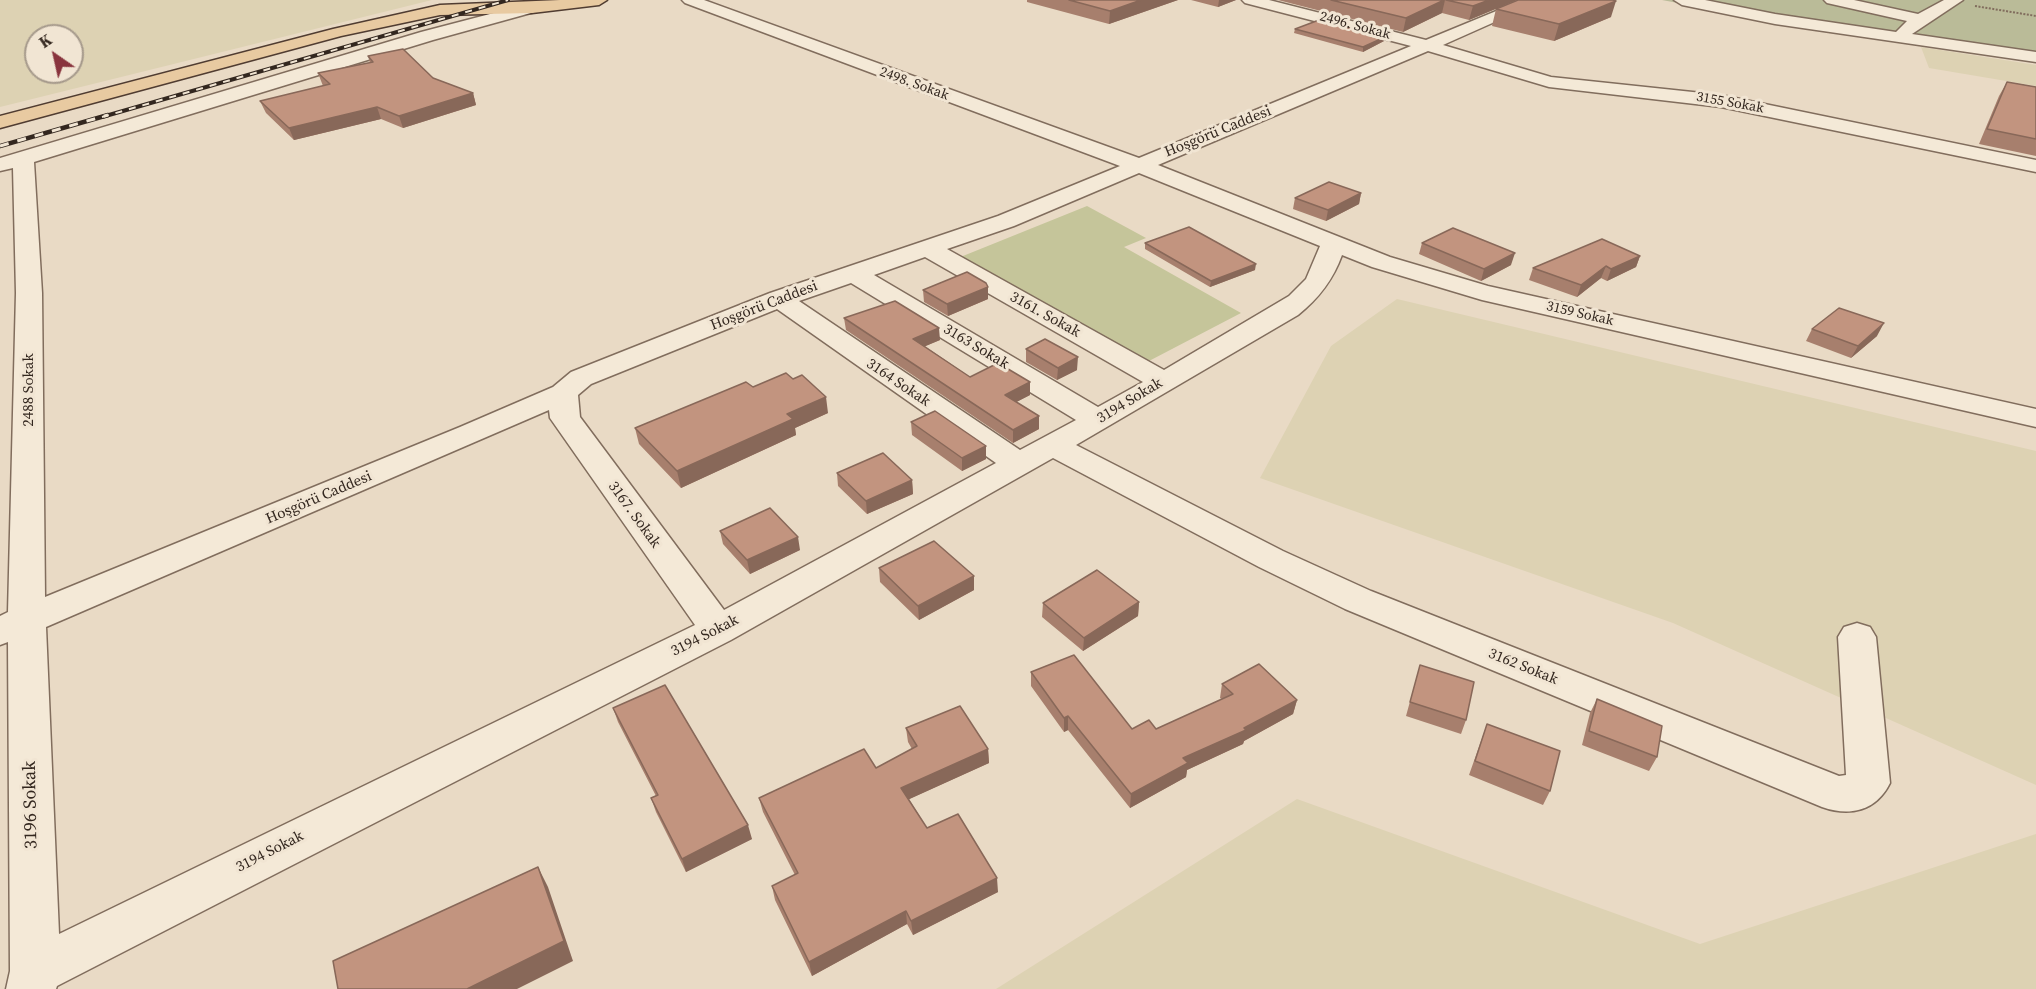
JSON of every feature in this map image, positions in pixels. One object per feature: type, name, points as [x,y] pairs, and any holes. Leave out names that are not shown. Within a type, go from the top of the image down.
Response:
[{"type":"main road","points":[[0,122],[339,32],[440,10],[532,8],[599,0]]},
{"type":"main road","points":[[0,132],[329,43],[399,19]]},
{"type":"street","points":[[440,10],[476,0]]},
{"type":"street","name":"2498. Sokak","points":[[690,0],[1138,165]]},
{"type":"street","name":"2496. Sokak","points":[[1250,0],[1375,30],[1424,47]]},
{"type":"street","name":"Hoşgörü Caddesi","points":[[13,626],[563,393],[581,378],[779,299],[1006,221],[1536,0]]},
{"type":"street","points":[[1682,0],[1750,14],[2036,57]]},
{"type":"street","points":[[1750,14],[1776,0]]},
{"type":"street","points":[[1832,0],[1920,19]]},
{"type":"street","points":[[1898,37],[1920,19],[1953,1]]},
{"type":"street","points":[[11,162],[437,33],[532,8]]},
{"type":"street","name":"3155 Sokak","points":[[1424,47],[1549,82],[1721,101],[2036,166]]},
{"type":"street","name":"2488 Sokak","points":[[11,162],[29,292],[13,626]]},
{"type":"street","name":"3159 Sokak","points":[[1138,165],[1333,245],[1482,292],[2036,418]]},
{"type":"street","name":"3194 Sokak","points":[[33,980],[718,630],[1098,420],[1289,309],[1311,293],[1323,275],[1333,245]]},
{"type":"street","name":"3161. Sokak","points":[[928,249],[1163,381]]},
{"type":"street","name":"3163 Sokak","points":[[853,273],[1098,420]]},
{"type":"street","name":"3164 Sokak","points":[[779,299],[1019,464]]},
{"type":"street","name":"3167. Sokak","points":[[563,393],[565,418],[718,630]]},
{"type":"street","name":"3162 Sokak","points":[[1053,445],[1271,559],[1358,600],[1837,794],[1856,793],[1868,783],[1857,637]]},
{"type":"street","name":"3196 Sokak","points":[[13,626],[33,980]]},
{"type":"path","points":[[1953,1],[2036,16]]},
{"type":"shaded area","points":[[0,0],[432,0],[0,107]]},
{"type":"shaded area","points":[[1921,47],[2036,65],[2036,86],[1929,68]]},
{"type":"shaded area","points":[[1397,299],[2036,451],[2036,785],[1673,623],[1260,478],[1331,346]]},
{"type":"shaded area","points":[[1297,799],[1700,944],[2036,834],[2036,989],[996,989]]},
{"type":"green space","points":[[1662,0],[2036,0],[2036,62],[1778,22]]},
{"type":"green space","points":[[1087,206],[1146,238],[1124,247],[1241,313],[1149,361],[958,258]]},
{"type":"building","points":[[1069,0],[1141,0],[1110,11]]},
{"type":"building","points":[[1331,0],[1444,0],[1406,18]]},
{"type":"building","points":[[1446,0],[1489,0],[1473,6]]},
{"type":"building","points":[[1518,0],[1616,1],[1559,24],[1496,9]]},
{"type":"building","points":[[1319,20],[1385,37],[1363,47],[1295,29]]},
{"type":"building","points":[[403,49],[433,78],[473,93],[399,116],[377,107],[289,128],[260,101],[330,84],[318,73],[373,62],[368,56]]},
{"type":"building","points":[[2007,82],[2036,87],[2036,139],[1987,129]]},
{"type":"building","points":[[1329,182],[1361,193],[1328,210],[1295,198]]},
{"type":"building","points":[[1189,227],[1256,264],[1211,281],[1145,243]]},
{"type":"building","points":[[1453,228],[1515,253],[1484,269],[1422,243]]},
{"type":"building","points":[[1602,239],[1640,256],[1611,269],[1606,266],[1581,285],[1533,268]]},
{"type":"building","points":[[967,272],[986,283],[988,287],[947,304],[923,290]]},
{"type":"building","points":[[895,301],[939,328],[913,339],[970,377],[998,363],[1030,382],[1005,395],[1039,416],[1013,430],[844,318]]},
{"type":"building","points":[[1839,308],[1884,323],[1858,346],[1812,329]]},
{"type":"building","points":[[1045,339],[1078,357],[1058,368],[1026,349]]},
{"type":"building","points":[[786,373],[793,379],[802,375],[826,397],[787,414],[793,419],[677,471],[635,428],[746,382],[753,387]]},
{"type":"building","points":[[935,411],[986,446],[962,458],[911,422]]},
{"type":"building","points":[[883,453],[912,480],[866,501],[837,473]]},
{"type":"building","points":[[770,508],[798,537],[747,560],[720,531]]},
{"type":"building","points":[[934,541],[974,576],[918,606],[879,568]]},
{"type":"building","points":[[1097,570],[1139,602],[1084,638],[1043,603]]},
{"type":"building","points":[[1074,655],[1132,729],[1149,720],[1156,729],[1233,694],[1222,684],[1259,664],[1297,700],[1244,728],[1246,730],[1183,758],[1188,763],[1131,794],[1068,716],[1064,718],[1031,672]]},
{"type":"building","points":[[1420,665],[1474,682],[1466,720],[1410,702]]},
{"type":"building","points":[[665,685],[748,825],[682,859],[651,798],[658,795],[613,708]]},
{"type":"building","points":[[1597,699],[1662,726],[1657,757],[1589,731]]},
{"type":"building","points":[[960,706],[988,749],[901,788],[927,828],[958,814],[997,878],[911,921],[906,911],[809,962],[772,886],[798,873],[759,798],[864,749],[876,768],[917,746],[906,728]]},
{"type":"building","points":[[1487,724],[1560,751],[1550,791],[1475,761]]},
{"type":"building","points":[[538,867],[564,941],[467,989],[338,989],[333,961]]},
{"type":"railway","points":[[102,117],[508,0]]},
{"type":"railway","points":[[0,146],[108,115]]}]
